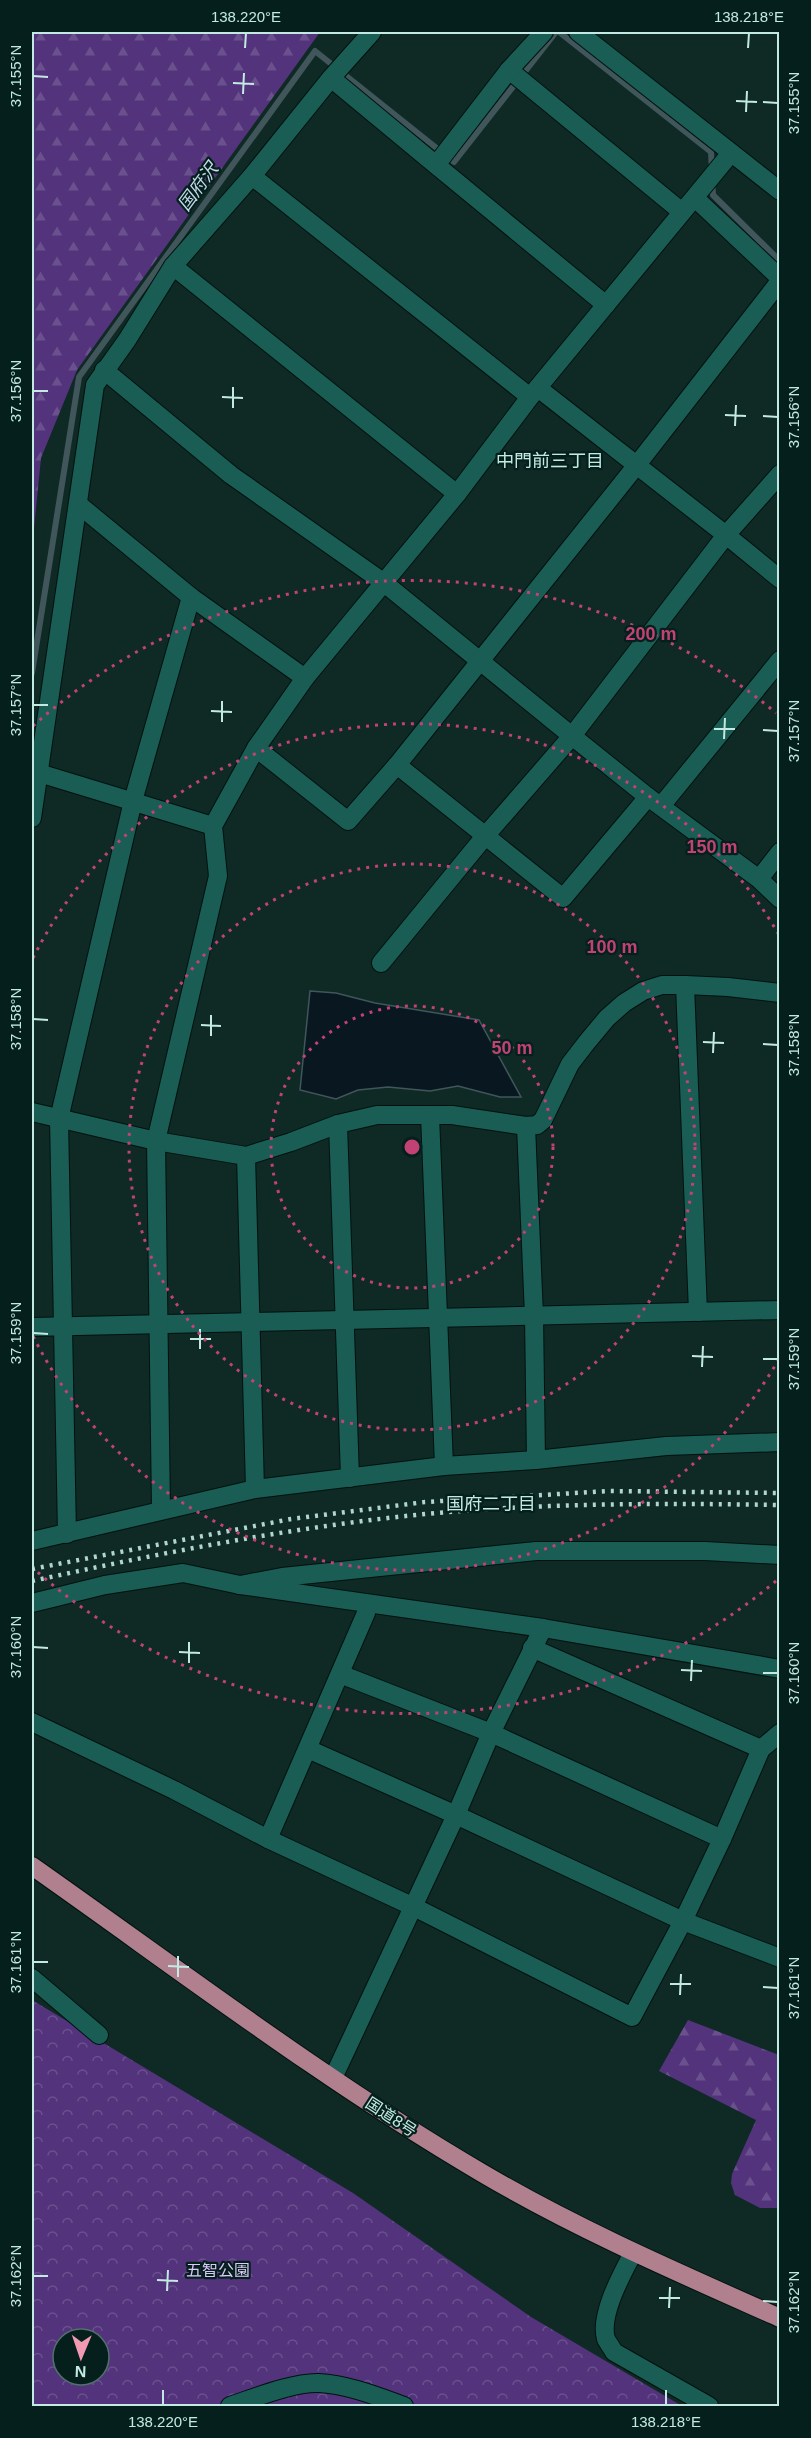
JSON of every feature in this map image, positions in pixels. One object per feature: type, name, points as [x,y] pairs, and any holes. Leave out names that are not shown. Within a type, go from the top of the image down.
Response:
[{"type":"highway","name":"国道8号","points":[[32,1866],[333,2078],[483,2174],[633,2253],[780,2318]]},
{"type":"street","points":[[32,818],[94,385],[127,340],[173,266],[252,176],[331,78],[372,32]]},
{"type":"street","points":[[436,165],[509,70],[544,32]]},
{"type":"street","points":[[578,32],[780,191]]},
{"type":"street","points":[[509,70],[682,212]]},
{"type":"street","points":[[331,78],[606,305]]},
{"type":"street","points":[[161,1510],[156,1141],[218,876],[213,826],[256,748],[305,678],[457,494],[534,392],[731,153]]},
{"type":"street","points":[[252,176],[534,392],[636,466],[780,579]]},
{"type":"street","points":[[256,748],[348,821],[397,765],[636,466],[780,279],[695,198]]},
{"type":"street","points":[[173,266],[457,494]]},
{"type":"street","points":[[104,370],[231,475],[383,582],[572,736],[759,879],[780,898]]},
{"type":"street","points":[[381,963],[486,835],[572,736],[726,535],[780,474]]},
{"type":"street","points":[[78,504],[191,597],[305,678]]},
{"type":"street","points":[[67,1534],[59,1119],[133,801],[191,597]]},
{"type":"street","points":[[397,765],[563,898],[655,801],[780,660]]},
{"type":"street","points":[[39,773],[213,826]]},
{"type":"street","points":[[759,879],[780,852]]},
{"type":"street","points":[[32,1112],[156,1141],[246,1156],[338,1124],[377,1115],[452,1115],[526,1126],[537,1125],[543,1120],[570,1064],[616,1011],[643,991],[662,985],[685,985],[780,993]]},
{"type":"street","points":[[685,985],[698,1312]]},
{"type":"street","points":[[430,1115],[444,1466]]},
{"type":"street","points":[[338,1124],[350,1478]]},
{"type":"street","points":[[526,1126],[534,1316],[536,1460]]},
{"type":"street","points":[[246,1156],[255,1489]]},
{"type":"street","points":[[32,1327],[780,1310]]},
{"type":"street","points":[[32,1541],[255,1489],[444,1466],[536,1460],[666,1446],[780,1442]]},
{"type":"street","points":[[240,1585],[282,1577],[536,1551],[705,1551],[780,1555]]},
{"type":"street","points":[[32,1603],[105,1584],[183,1573],[240,1585],[543,1628],[780,1669]]},
{"type":"street","points":[[268,1839],[366,1613]]},
{"type":"street","points":[[333,2078],[414,1907],[491,1733],[543,1628]]},
{"type":"street","points":[[532,1648],[761,1749]]},
{"type":"street","points":[[340,1674],[491,1733],[722,1839]]},
{"type":"street","points":[[32,1722],[174,1790],[268,1839],[414,1907],[632,2017],[683,1921],[761,1749],[780,1732]]},
{"type":"street","points":[[308,1749],[683,1921],[780,1958]]},
{"type":"street","points":[[32,1978],[99,2035]]},
{"type":"street","points":[[633,2253],[612,2296],[608,2310],[606,2339],[614,2352],[709,2406]]},
{"type":"street","points":[[230,2406],[280,2390],[319,2383],[372,2394],[404,2406]]},
{"type":"green space","points":[[32,32],[320,32],[77,370],[41,458],[32,548]]},
{"type":"green space","name":"五智公園","points":[[32,2000],[353,2193],[531,2317],[682,2406],[32,2406]]},
{"type":"green space","points":[[688,2020],[779,2055],[779,2208],[760,2208],[735,2195],[731,2183],[732,2174],[756,2120],[659,2071]]},
{"type":"water","points":[[310,991],[336,993],[375,1003],[479,1020],[521,1097],[500,1097],[458,1086],[430,1091],[388,1087],[358,1090],[336,1099],[300,1090]]},
{"type":"waterway","name":"国府沢","points":[[32,673],[79,377],[315,51],[454,162],[556,32]]},
{"type":"waterway","name":"国府沢","points":[[559,32],[711,152],[712,171]]},
{"type":"waterway","name":"国府沢","points":[[712,181],[713,195],[780,261]]},
{"type":"railway","points":[[32,1569],[291,1519],[425,1502],[609,1491],[780,1493]]},
{"type":"railway","points":[[32,1581],[227,1542],[326,1526],[425,1514],[602,1505],[780,1505]]},
{"type":"district","name":"中門前三丁目","points":[[550,461]]},
{"type":"district","name":"国府二丁目","points":[[491,1504]]}]
